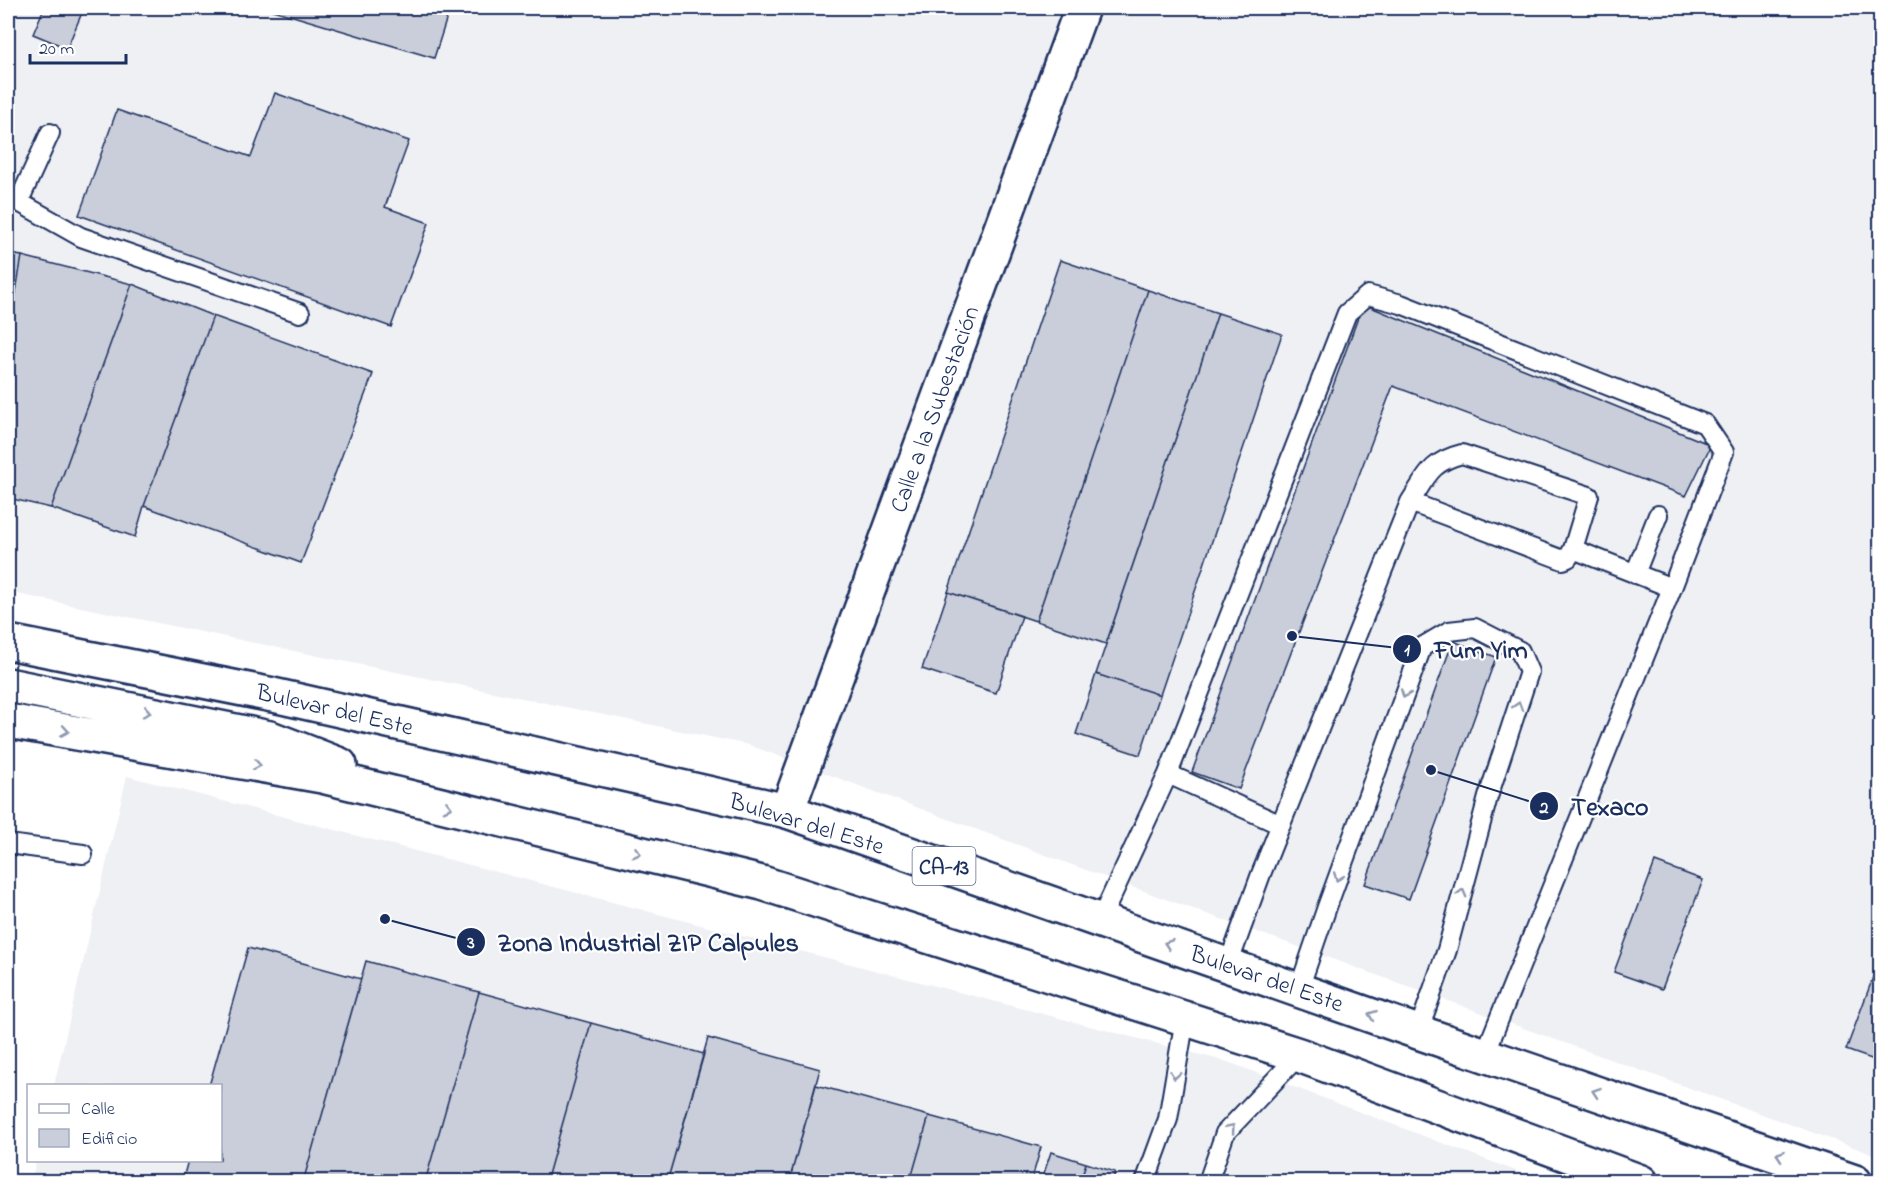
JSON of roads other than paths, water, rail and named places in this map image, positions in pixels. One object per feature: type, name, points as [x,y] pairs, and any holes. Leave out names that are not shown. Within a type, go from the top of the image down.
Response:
[{"type":"main road","name":"Calle a la Subestación","points":[[787,812],[1082,8]]},
{"type":"main road","name":"Bulevar del Este","points":[[8,642],[273,695],[787,812],[1855,1182]]},
{"type":"main road","points":[[8,685],[270,738],[324,758],[415,799]]},
{"type":"main road","points":[[8,721],[322,776],[762,883],[1299,1055],[1641,1182]]},
{"type":"lane","points":[[50,133],[13,199],[81,237],[300,314]]},
{"type":"lane","points":[[1100,921],[1168,774],[1347,313],[1368,295],[1401,304],[1705,424],[1724,452],[1672,588],[1485,1054]]},
{"type":"lane","points":[[1228,965],[1261,874],[1410,502],[1434,466],[1447,458],[1462,454],[1589,496],[1573,549],[1568,558],[1563,560],[1410,502]]},
{"type":"lane","points":[[1635,574],[1658,515]]},
{"type":"lane","points":[[1573,549],[1672,588]]},
{"type":"lane","points":[[1299,989],[1422,646],[1449,631],[1475,628],[1520,651],[1529,672],[1488,796],[1447,950],[1418,1032]]},
{"type":"lane","points":[[1168,774],[1281,825]]},
{"type":"lane","points":[[8,844],[83,854]]},
{"type":"lane","points":[[1145,1182],[1168,1119],[1185,1017]]},
{"type":"lane","points":[[1208,1182],[1225,1134],[1299,1055]]},
{"type":"place","name":"Fum Yim","points":[[1292,636]]},
{"type":"place","name":"Texaco","points":[[1431,770]]},
{"type":"place","name":"Zona Industrial ZIP Calpules","points":[[385,919]]}]
